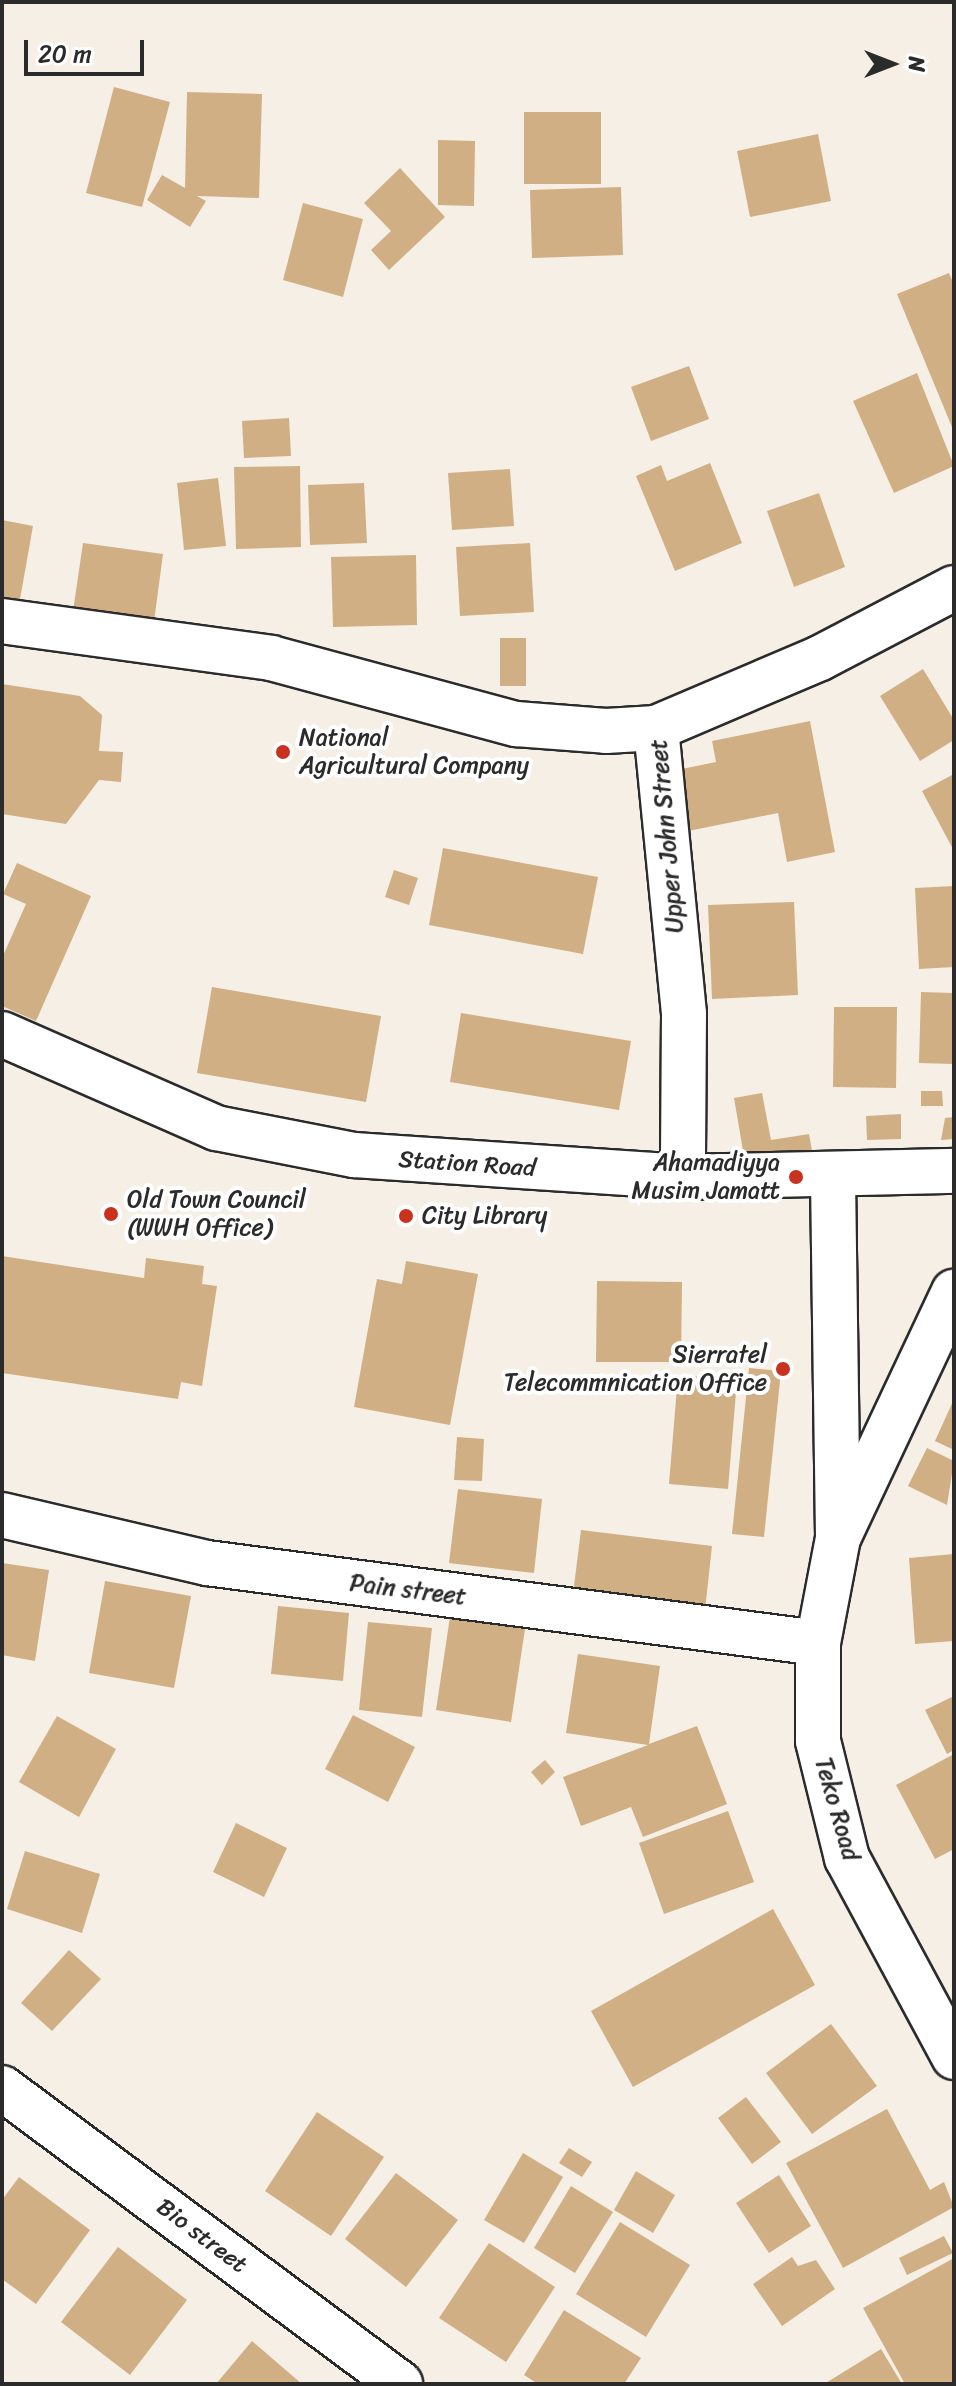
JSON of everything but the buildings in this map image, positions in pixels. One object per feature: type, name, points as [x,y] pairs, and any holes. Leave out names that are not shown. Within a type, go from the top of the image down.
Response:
[{"type":"street","name":"Upper John Street","points":[[683,1177],[684,1014],[656,728],[820,658],[954,588]]},
{"type":"street","points":[[2,621],[271,658],[516,724],[656,728]]},
{"type":"street","name":"Station Road","points":[[2,1034],[216,1128],[446,1165],[683,1177],[833,1178],[954,1171]]},
{"type":"street","name":"Teko Road","points":[[833,1178],[838,1538],[818,1643],[818,1741],[847,1858],[954,2057]]},
{"type":"street","name":"Teko Road","points":[[838,1538],[954,1292]]},
{"type":"street","name":"Pain street","points":[[2,1515],[207,1563],[818,1643]]},
{"type":"street","name":"Bio street","points":[[2,2088],[400,2384]]},
{"type":"place","name":"National Agricultural Company","points":[[283,752]]},
{"type":"place","name":"Ahamadiyya Musim Jamatt","points":[[796,1177]]},
{"type":"place","name":"Old Town Council (WWH Office)","points":[[111,1214]]},
{"type":"place","name":"City Library","points":[[406,1216]]},
{"type":"place","name":"Sierratel Telecommnication Office","points":[[783,1369]]}]
